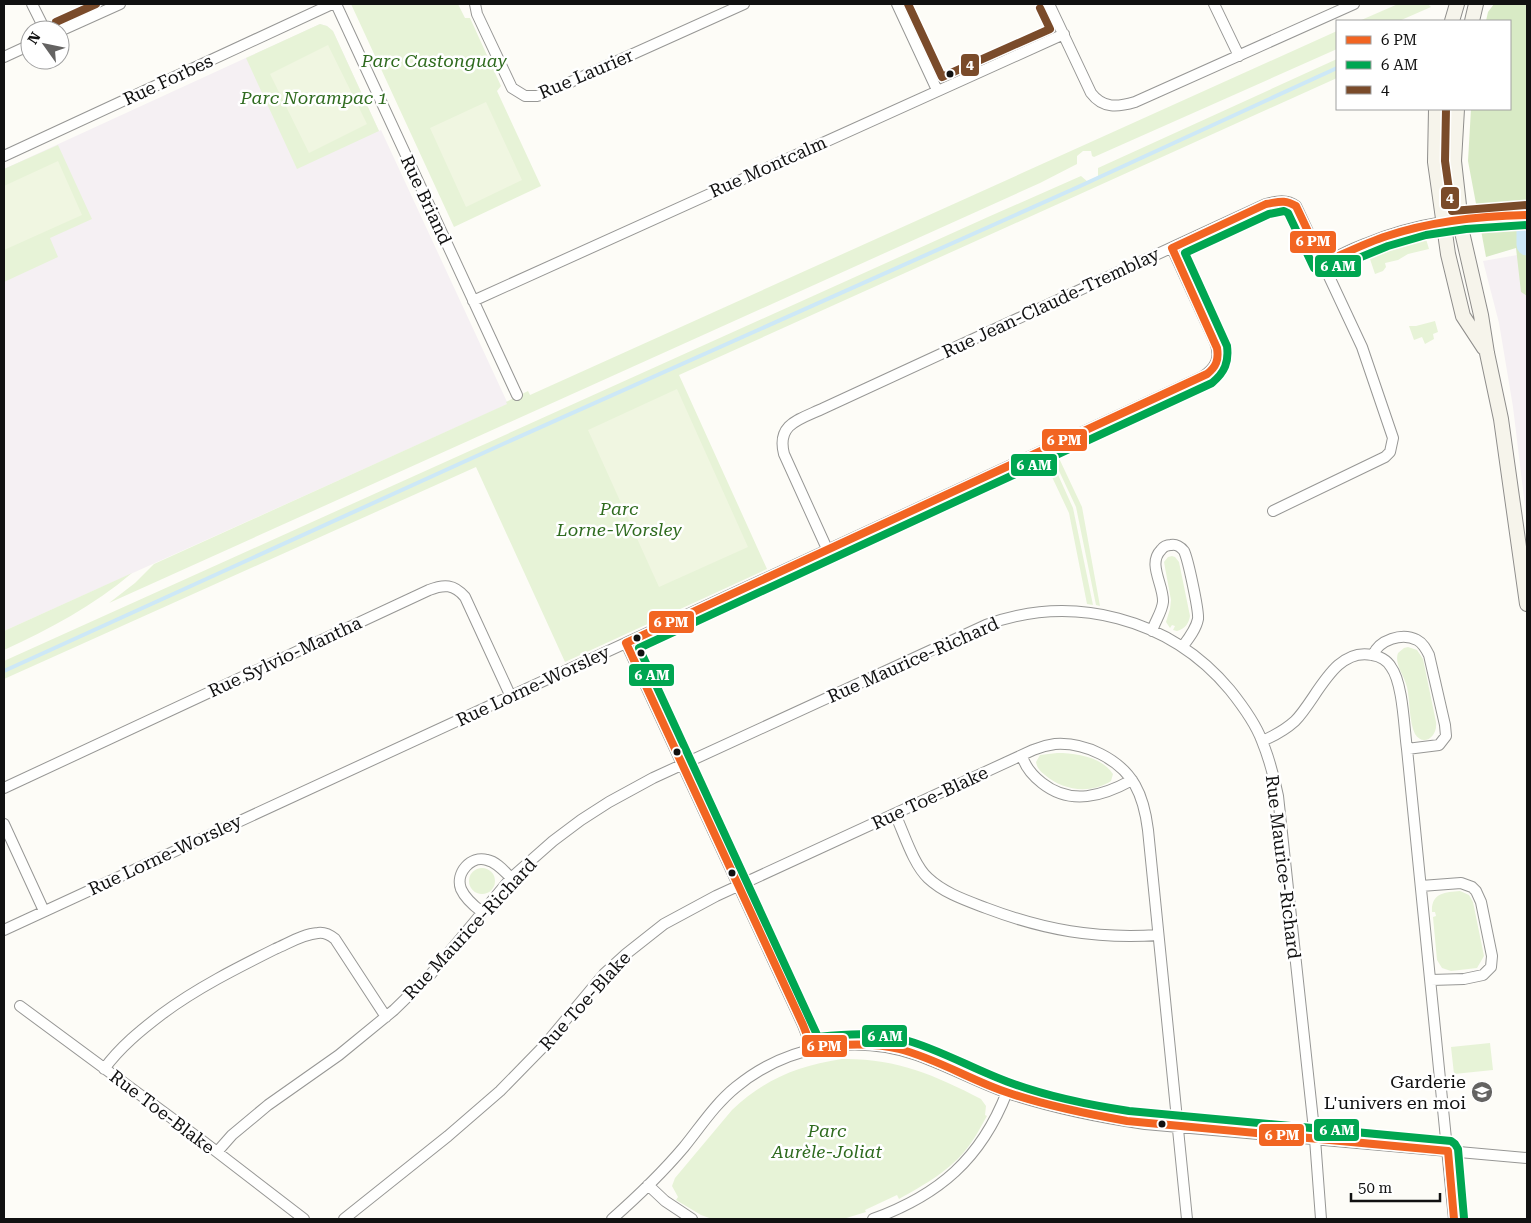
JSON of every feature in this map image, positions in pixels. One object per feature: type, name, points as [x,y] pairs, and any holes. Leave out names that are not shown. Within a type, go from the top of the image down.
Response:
[{"type":"main road","points":[[1452,20],[1457,4]]},
{"type":"main road","points":[[1472,20],[1476,4]]},
{"type":"main road","points":[[1436,110],[1435,162],[1448,254],[1463,316],[1487,353]]},
{"type":"main road","points":[[1457,110],[1454,161],[1465,249],[1481,315],[1501,419],[1527,604]]},
{"type":"street","points":[[32,4],[39,20]]},
{"type":"street","points":[[70,26],[120,4]]},
{"type":"street","name":"Rue Forbes","points":[[4,156],[334,4]]},
{"type":"street","name":"Rue Briand","points":[[334,4],[517,395]]},
{"type":"street","name":"Rue Laurier","points":[[475,4],[477,14],[509,83],[520,94],[531,97],[544,94],[744,4]]},
{"type":"street","points":[[897,4],[937,90]]},
{"type":"street","points":[[1049,4],[1091,93],[1100,103],[1121,106],[1136,102],[1354,4]]},
{"type":"street","points":[[1214,4],[1239,56]]},
{"type":"street","name":"Rue Montcalm","points":[[474,301],[1064,34]]},
{"type":"street","points":[[4,57],[20,50]]},
{"type":"street","name":"Rue Jean-Claude-Tremblay","points":[[828,550],[784,454],[782,435],[788,426],[1266,204],[1288,201],[1296,206],[1362,348],[1391,432],[1393,444],[1390,452],[1385,457],[1272,511]]},
{"type":"street","points":[[1323,263],[1371,241],[1418,227],[1461,219],[1527,215]]},
{"type":"street","name":"Rue Lorne-Worsley","points":[[4,930],[1208,374],[1217,362],[1217,348],[1172,248]]},
{"type":"street","points":[[1152,631],[1163,600],[1156,568],[1156,558],[1165,546],[1175,545],[1185,554],[1198,617],[1196,626],[1183,646]]},
{"type":"street","name":"Rue Sylvio-Mantha","points":[[4,788],[444,585],[453,587],[465,596],[511,697]]},
{"type":"street","name":"Rue Maurice-Richard","points":[[217,1152],[232,1135],[268,1105],[338,1055],[386,1017],[431,974],[512,878],[553,841],[595,811],[640,785],[683,764],[950,641],[1000,620],[1028,613],[1081,612],[1116,618],[1152,631],[1183,646],[1226,685],[1249,716],[1262,741],[1278,796],[1315,1139],[1321,1219]]},
{"type":"street","points":[[1372,655],[1380,644],[1387,640],[1401,638],[1418,640],[1429,655],[1446,736],[1439,745],[1407,749]]},
{"type":"street","points":[[626,643],[739,885],[812,1048]]},
{"type":"street","points":[[1262,741],[1285,730],[1296,720],[1327,678],[1341,663],[1354,654],[1372,655],[1388,663],[1396,678],[1407,749],[1454,1219]]},
{"type":"street","name":"Rue Toe-Blake","points":[[344,1219],[448,1136],[500,1091],[543,1047],[599,980],[651,933],[677,917],[739,885],[1022,756],[1045,746],[1056,744],[1079,746],[1119,766],[1132,780],[1146,815],[1187,1219]]},
{"type":"street","points":[[1022,756],[1026,766],[1039,781],[1053,791],[1072,797],[1100,795],[1132,780]]},
{"type":"street","points":[[895,814],[924,873],[951,894],[1014,918],[1052,929],[1106,936],[1158,935]]},
{"type":"street","points":[[4,824],[44,911]]},
{"type":"street","points":[[482,912],[471,902],[461,887],[460,878],[464,869],[476,860],[486,859],[495,863],[512,878]]},
{"type":"street","points":[[1421,886],[1460,883],[1472,887],[1482,902],[1492,956],[1491,967],[1484,975],[1464,979],[1431,980]]},
{"type":"street","points":[[104,1068],[126,1043],[182,1000],[260,957],[303,937],[318,933],[327,934],[336,939],[386,1017]]},
{"type":"street","name":"Rue Toe-Blake","points":[[20,1006],[304,1219]]},
{"type":"street","points":[[612,1219],[648,1185],[720,1102],[735,1088],[770,1064],[791,1055],[812,1048],[855,1044],[897,1049],[922,1057],[1007,1092],[1078,1113],[1145,1124],[1527,1158]]},
{"type":"street","points":[[878,1218],[942,1183],[965,1163],[987,1133],[1007,1092]]},
{"type":"street","points":[[648,1185],[665,1201],[692,1219]]},
{"type":"shaded area","points":[[320,24],[327,26],[333,31],[508,404],[4,631],[4,169]]},
{"type":"shaded area","points":[[1523,254],[1527,262],[1527,523],[1513,407],[1499,323],[1483,261]]},
{"type":"green space","name":"Parc Castonguay","points":[[351,4],[458,4],[465,18],[470,18],[501,86],[497,91],[541,186],[454,227]]},
{"type":"green space","points":[[1398,4],[1428,4],[1431,7],[1401,20],[1361,20]]},
{"type":"green space","points":[[1494,4],[1527,4],[1527,296],[1521,292],[1516,248],[1486,257],[1468,161],[1471,110],[1511,110],[1511,20],[1486,20],[1488,12]]},
{"type":"green space","name":"Parc Norampac 1","points":[[320,24],[327,26],[333,31],[379,131],[297,169],[246,58]]},
{"type":"green space","points":[[1336,31],[1336,49],[1094,157],[1091,151],[1083,151],[1077,156],[1077,164],[1040,183],[109,603],[135,583],[154,564],[507,404],[506,402],[528,391],[530,395]]},
{"type":"green space","points":[[328,45],[367,124],[309,153],[270,74]]},
{"type":"green space","name":"Parc Lorne-Worsley","points":[[1336,59],[1336,78],[679,375],[767,569],[565,662],[476,467],[4,679],[4,661],[988,217],[1081,176],[1088,182],[1095,180],[1098,178],[1098,168]]},
{"type":"green space","points":[[486,102],[522,180],[466,207],[430,128]]},
{"type":"green space","points":[[58,145],[92,219],[50,238],[58,257],[4,282],[4,169]]},
{"type":"green space","points":[[58,161],[82,215],[4,250],[4,186]]},
{"type":"green space","points":[[1426,239],[1429,249],[1408,254],[1398,260],[1385,263],[1386,267],[1383,271],[1375,274],[1369,256]]},
{"type":"green space","points":[[1435,321],[1438,332],[1433,334],[1434,339],[1425,344],[1422,337],[1414,340],[1409,326]]},
{"type":"green space","points":[[677,389],[748,547],[659,587],[588,430]]},
{"type":"green space","points":[[1057,454],[1082,507],[1100,606],[1096,605],[1076,507],[1052,456]]},
{"type":"green space","points":[[1050,457],[1073,508],[1093,605],[1087,604],[1069,513],[1044,460]]},
{"type":"green space","points":[[1172,556],[1179,562],[1190,616],[1186,625],[1177,631],[1173,630],[1175,626],[1172,625],[1170,628],[1166,622],[1171,600],[1164,562],[1168,557]]},
{"type":"green space","points":[[132,573],[102,596],[71,616],[4,650],[4,631]]},
{"type":"green space","points":[[1408,647],[1417,650],[1423,659],[1436,722],[1435,732],[1426,740],[1418,738],[1413,729],[1407,687],[1397,661],[1398,653]]},
{"type":"green space","points":[[1057,753],[1080,755],[1095,760],[1108,768],[1113,774],[1111,781],[1095,788],[1086,789],[1060,785],[1042,772],[1036,762],[1040,755]]},
{"type":"green space","points":[[482,868],[491,872],[495,881],[491,890],[482,894],[473,890],[469,881],[473,872]]},
{"type":"green space","points":[[1460,891],[1469,895],[1473,902],[1484,956],[1477,968],[1451,971],[1442,968],[1437,960],[1433,917],[1436,916],[1435,912],[1432,912],[1432,906],[1436,897],[1444,893]]},
{"type":"green space","points":[[1490,1043],[1493,1070],[1454,1074],[1451,1047]]},
{"type":"green space","name":"Parc Aurèle-Joliat","points":[[842,1059],[880,1061],[914,1070],[947,1082],[981,1099],[986,1106],[985,1115],[987,1116],[974,1139],[961,1155],[954,1163],[936,1176],[899,1199],[897,1195],[865,1210],[866,1212],[843,1219],[712,1219],[701,1215],[676,1200],[678,1197],[672,1186],[675,1178],[732,1110],[744,1099],[769,1082],[796,1070]]},
{"type":"waterway","points":[[4,671],[503,444],[1078,187],[1336,68]]},
{"type":"waterway","points":[[1527,223],[1527,245]]},
{"type":"transit line","name":"4","points":[[60,20],[96,4]]},
{"type":"transit line","name":"4","points":[[908,4],[942,77],[1050,29],[1040,8]]},
{"type":"transit line","name":"4","points":[[1446,110],[1445,161],[1452,211],[1527,205]]},
{"type":"transit line","points":[[1454,1219],[1448,1151],[1127,1121],[1097,1116],[1023,1098],[995,1088],[927,1058],[899,1049],[878,1045],[856,1044],[812,1048],[626,643],[1207,374],[1216,363],[1218,356],[1217,348],[1172,248],[1266,204],[1278,202],[1288,202],[1296,206],[1323,263],[1363,245],[1404,231],[1438,223],[1473,218],[1527,215]]},
{"type":"transit line","points":[[1464,1218],[1458,1149],[1451,1141],[1114,1109],[1069,1100],[1025,1088],[997,1078],[930,1048],[902,1039],[871,1034],[818,1037],[639,648],[1212,383],[1225,366],[1227,346],[1185,253],[1269,214],[1284,211],[1288,213],[1314,268],[1322,273],[1388,246],[1426,235],[1466,229],[1527,225]]},
{"type":"place","name":"Garderie L'univers en moi","points":[[1482,1092]]}]
